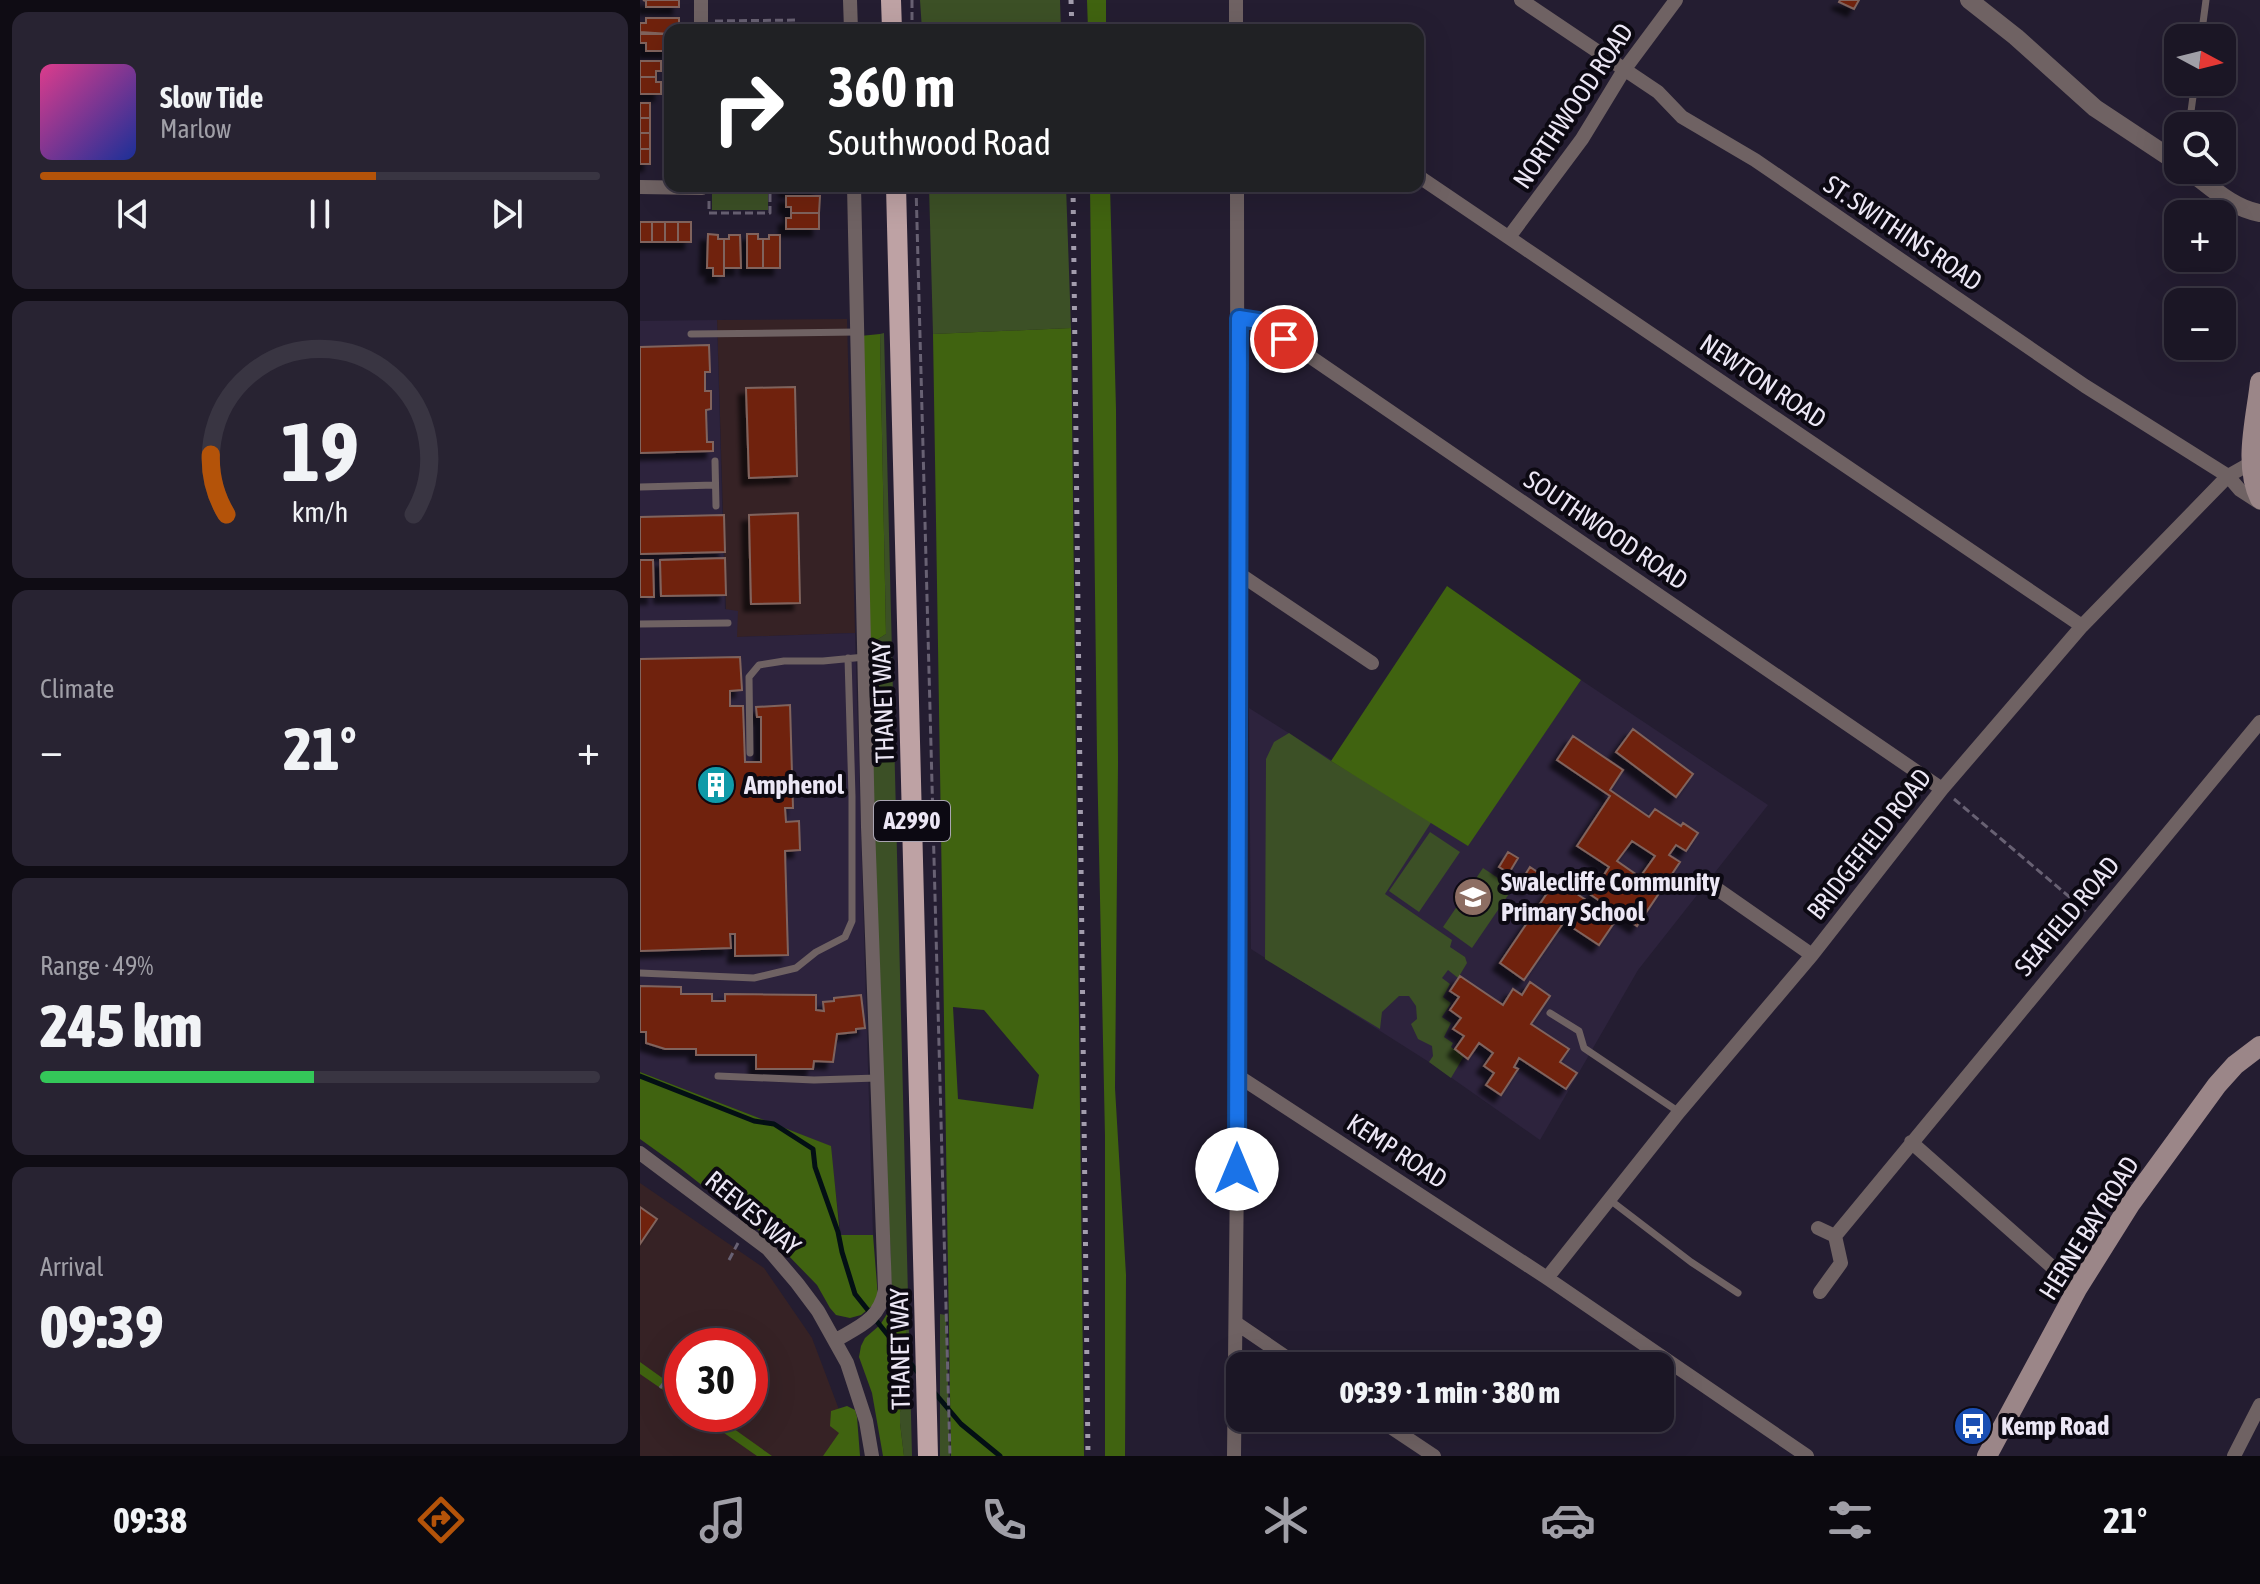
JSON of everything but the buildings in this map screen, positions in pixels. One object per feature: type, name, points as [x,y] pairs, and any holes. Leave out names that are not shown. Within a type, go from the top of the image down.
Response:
[{"type":"main road","points":[[891,0],[892,24]]},
{"type":"main road","name":"THANET WAY","points":[[896,192],[928,1456]]},
{"type":"main road","points":[[2260,382],[2251,463],[2253,484],[2260,501]]},
{"type":"main road","name":"HERNE BAY ROAD","points":[[1987,1456],[2077,1289],[2131,1203],[2217,1085],[2235,1065],[2260,1046]]},
{"type":"street","points":[[701,0],[701,24]]},
{"type":"street","points":[[850,0],[851,24]]},
{"type":"street","points":[[1236,0],[1236,24]]},
{"type":"street","name":"ST. SWITHINS ROAD","points":[[1521,0],[1658,92],[1682,117],[1755,160],[2085,386],[2228,476],[2240,490],[2260,501]]},
{"type":"street","name":"NORTHWOOD ROAD","points":[[1509,237],[1582,139],[1624,70],[1676,0]]},
{"type":"street","points":[[1969,0],[2016,37],[2095,108],[2164,154]]},
{"type":"street","name":"NEWTON ROAD","points":[[1424,180],[2082,626]]},
{"type":"street","points":[[2207,184],[2227,199],[2251,212],[2260,213]]},
{"type":"street","points":[[640,187],[664,185]]},
{"type":"street","points":[[836,1340],[876,1314],[885,1290],[868,827],[854,192]]},
{"type":"street","points":[[1234,1456],[1238,1076],[1237,192]]},
{"type":"street","name":"SOUTHWOOD ROAD","points":[[1239,318],[1258,321],[1942,789]]},
{"type":"street","name":"BRIDGEFIELD ROAD","points":[[1547,1278],[1679,1112],[1812,955],[1942,789],[2082,626],[2228,476],[2251,463]]},
{"type":"street","points":[[1238,573],[1372,662]]},
{"type":"street","name":"SEAFIELD ROAD","points":[[1835,1236],[2260,722]]},
{"type":"street","points":[[1710,884],[1812,955]]},
{"type":"street","name":"KEMP ROAD","points":[[1238,1076],[1547,1278],[1807,1456]]},
{"type":"street","points":[[1911,1142],[2077,1289]]},
{"type":"street","name":"REEVES WAY","points":[[640,1153],[768,1249],[818,1311],[836,1340],[857,1389],[872,1456]]},
{"type":"street","points":[[1818,1228],[1835,1236],[1841,1263],[1820,1292]]},
{"type":"street","points":[[1236,1323],[1278,1352]]},
{"type":"street","points":[[2234,1456],[2260,1405]]},
{"type":"street","points":[[1398,1432],[1434,1456]]},
{"type":"lane","points":[[2203,24],[2206,0]]},
{"type":"lane","points":[[691,334],[858,332]]},
{"type":"lane","points":[[715,461],[716,506]]},
{"type":"lane","points":[[640,487],[715,485]]},
{"type":"lane","points":[[640,624],[728,623]]},
{"type":"lane","points":[[750,753],[749,677],[759,665],[865,657]]},
{"type":"lane","points":[[640,973],[754,978],[796,968],[816,952],[845,937],[852,921],[848,658]]},
{"type":"lane","points":[[1550,1013],[1579,1031],[1584,1048],[1679,1112]]},
{"type":"lane","points":[[718,1076],[814,1080],[879,1078]]},
{"type":"lane","points":[[1610,1200],[1691,1262],[1738,1293]]},
{"type":"path","points":[[912,0],[912,24]]},
{"type":"path","points":[[734,24],[799,20]]},
{"type":"path","points":[[706,194],[709,213],[770,213],[770,192]]},
{"type":"path","points":[[916,192],[950,1456]]},
{"type":"path","points":[[1942,789],[2095,919]]},
{"type":"path","points":[[729,1260],[743,1232]]},
{"type":"path","points":[[660,1388],[664,1383]]},
{"type":"shaded area","points":[[847,319],[855,633],[737,637],[726,610],[717,320]]},
{"type":"shaded area","points":[[717,320],[725,609],[738,611],[737,637],[855,633],[873,1235],[841,1236],[830,1146],[640,1072],[640,321]]},
{"type":"shaded area","name":"Swalecliffe Community Primary School","points":[[1581,680],[1768,805],[1638,970],[1540,1140],[1429,1062],[1251,949],[1249,708],[1467,845]]},
{"type":"shaded area","points":[[640,1183],[764,1268],[812,1338],[838,1407],[846,1456],[640,1456]]},
{"type":"green space","points":[[920,0],[1060,0],[1061,24],[922,24]]},
{"type":"green space","points":[[1087,0],[1106,0],[1106,24],[1088,24]]},
{"type":"green space","points":[[712,192],[768,192],[768,210],[712,210]]},
{"type":"green space","points":[[929,192],[1066,192],[1071,328],[933,334]]},
{"type":"green space","points":[[1090,192],[1110,192],[1116,409],[1118,762],[1115,1088],[1126,1275],[1125,1456],[1105,1456],[1105,1136]]},
{"type":"green space","points":[[1071,328],[1084,1456],[951,1456],[933,334]],"holes":[[[953,1007],[984,1010],[1039,1075],[1033,1109],[958,1099]]]},
{"type":"green space","points":[[884,333],[912,1456],[904,1456],[900,1423],[900,1412],[909,1391],[905,1311],[892,1306],[890,1239],[885,1237],[869,645],[886,634],[880,334]]},
{"type":"green space","points":[[880,334],[886,634],[869,645],[860,336]]},
{"type":"green space","points":[[1447,586],[1581,680],[1468,846],[1331,761]]},
{"type":"green space","points":[[1289,733],[1432,821],[1385,894],[1452,940],[1450,947],[1465,957],[1467,963],[1458,978],[1448,970],[1442,978],[1450,984],[1443,997],[1451,1003],[1442,1017],[1451,1023],[1444,1037],[1453,1043],[1451,1047],[1464,1056],[1451,1078],[1429,1062],[1433,1056],[1432,1046],[1418,1039],[1411,1024],[1417,1019],[1416,1006],[1409,996],[1399,996],[1382,1012],[1380,1029],[1265,959],[1266,759],[1274,742]]},
{"type":"green space","points":[[1430,832],[1460,852],[1419,912],[1389,891]]},
{"type":"green space","points":[[1483,868],[1513,888],[1472,948],[1443,927]]},
{"type":"green space","points":[[640,1072],[831,1146],[840,1235],[873,1235],[878,1297],[873,1305],[861,1315],[850,1318],[836,1315],[817,1285],[782,1249],[640,1139]]},
{"type":"green space","points":[[892,1306],[905,1310],[909,1391],[900,1412],[904,1456],[883,1456],[872,1393],[859,1357],[865,1338],[880,1325]]},
{"type":"green space","points":[[940,1314],[946,1315],[950,1456],[940,1456]]},
{"type":"green space","points":[[640,1362],[664,1379],[664,1391],[640,1374]]},
{"type":"green space","points":[[847,1406],[855,1410],[857,1417],[860,1456],[823,1456],[839,1433],[830,1426],[831,1411]]},
{"type":"green space","points":[[723,1432],[738,1432],[772,1456],[757,1456]]},
{"type":"waterway","points":[[640,1076],[754,1121],[774,1124],[813,1149],[815,1167],[838,1232],[855,1294],[919,1374]]},
{"type":"waterway","points":[[933,1391],[961,1424],[1000,1456]]},
{"type":"railway","points":[[1071,0],[1072,24]]},
{"type":"railway","points":[[1073,192],[1088,1456]]},
{"type":"place","name":"Amphenol","points":[[716,785]]},
{"type":"place","name":"Swalecliffe Community Primary School","points":[[1473,897]]},
{"type":"place","name":"Kemp Road","points":[[1973,1426]]},
{"type":"route","points":[[1237,1169],[1239,318],[1258,321],[1284,339]]}]
